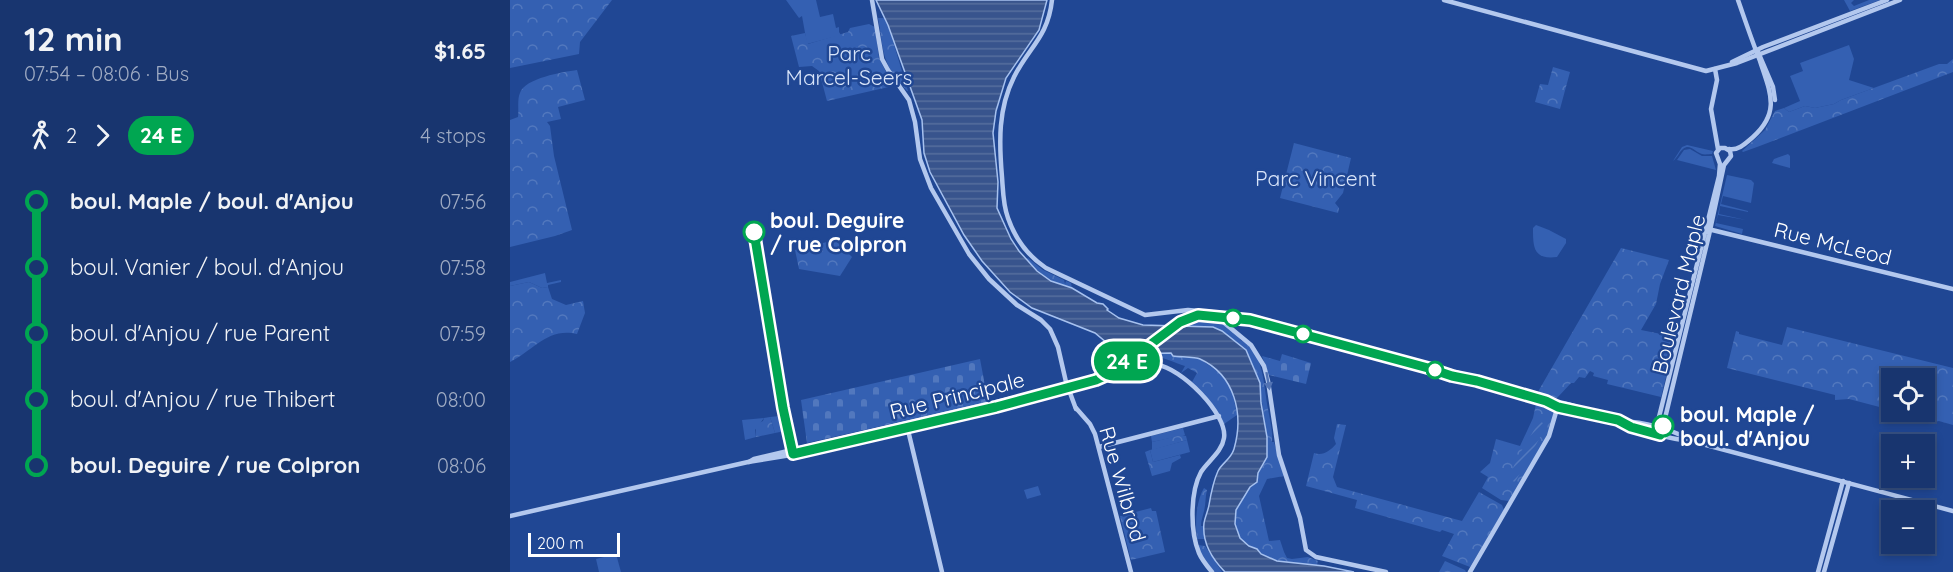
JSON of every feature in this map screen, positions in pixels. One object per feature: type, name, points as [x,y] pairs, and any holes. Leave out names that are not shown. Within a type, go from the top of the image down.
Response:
[{"type":"street","name":"Rue Wilbrod","points":[[872,0],[882,58],[890,74],[909,100],[922,163],[934,194],[969,254],[980,268],[1015,303],[1043,322],[1050,329],[1055,340],[1067,387],[1076,409],[1092,426],[1099,447],[1131,572]]},
{"type":"street","points":[[1052,0],[1045,30],[1015,76],[1004,105],[1000,131],[1001,167],[1008,220],[1022,245],[1037,261],[1051,271],[1144,314],[1188,310],[1208,311],[1250,320],[1546,401],[1586,409],[1596,414],[1632,422],[1658,431],[1681,435],[1691,441],[1953,511]]},
{"type":"street","points":[[1444,0],[1706,71],[1900,0]]},
{"type":"street","points":[[1717,151],[1721,147],[1737,149],[1751,138],[1762,127],[1770,113],[1772,103],[1771,90],[1738,0]]},
{"type":"street","points":[[1758,53],[1887,0]]},
{"type":"street","points":[[1715,69],[1717,80],[1711,109],[1717,135],[1716,156],[1722,162],[1729,160],[1759,135],[1773,113],[1774,90],[1758,53]]},
{"type":"street","points":[[1717,135],[1731,153],[1729,160]]},
{"type":"street","name":"Boulevard Maple","points":[[1708,229],[1719,176],[1718,160]]},
{"type":"street","name":"Boulevard Maple","points":[[1658,431],[1724,165],[1729,160]]},
{"type":"street","name":"Rue McLeod","points":[[1708,229],[1953,289]]},
{"type":"street","points":[[1134,355],[1191,314],[1208,311]]},
{"type":"street","points":[[1172,312],[1180,322]]},
{"type":"street","points":[[1180,322],[1198,315],[1228,315]]},
{"type":"street","points":[[1216,315],[1254,348],[1266,369],[1279,455],[1300,520],[1306,550],[1316,557],[1386,572]]},
{"type":"street","points":[[1228,315],[1229,325]]},
{"type":"street","name":"Rue Principale","points":[[1106,376],[1134,355]]},
{"type":"street","name":"Rue Principale","points":[[1067,387],[1103,373],[1134,355]]},
{"type":"street","name":"Rue Principale","points":[[510,517],[748,462],[773,459],[1156,365],[1164,366],[1192,384],[1218,416]]},
{"type":"street","points":[[1470,572],[1550,434],[1558,404]]},
{"type":"street","points":[[1099,447],[1218,416],[1224,430],[1223,442],[1200,474],[1193,507],[1196,544],[1200,555],[1212,572]]},
{"type":"street","points":[[907,426],[942,572]]},
{"type":"street","points":[[1818,572],[1846,482]]},
{"type":"street","points":[[1824,572],[1826,552]]},
{"type":"green space","points":[[510,0],[612,0],[580,42],[579,54],[510,68]]},
{"type":"green space","points":[[786,0],[816,0],[820,17],[833,14],[836,28],[839,27],[841,35],[807,44],[802,16],[799,18]]},
{"type":"green space","points":[[1844,0],[1854,0],[1851,3],[1854,6],[1869,0],[1880,0],[1850,11]]},
{"type":"green space","name":"Parc Marcel-Seers","points":[[878,18],[884,18],[888,25],[908,91],[894,77],[888,65]]},
{"type":"green space","name":"Parc Marcel-Seers","points":[[869,24],[875,27],[879,58],[893,86],[827,101],[819,71],[812,66],[799,67],[791,36],[805,33],[808,44],[848,32],[850,28]]},
{"type":"green space","points":[[1849,45],[1854,59],[1849,80],[1874,88],[1834,104],[1815,108],[1805,106],[1789,112],[1784,108],[1800,101],[1790,76],[1803,71],[1800,63]]},
{"type":"green space","points":[[1953,59],[1953,72],[1742,151],[1765,130],[1775,111],[1784,108],[1789,112],[1805,106],[1815,108],[1834,104],[1939,64],[1947,64]]},
{"type":"green space","points":[[1553,67],[1570,72],[1560,109],[1535,102],[1540,84],[1548,85]]},
{"type":"green space","points":[[577,70],[585,100],[558,107],[561,119],[547,122],[550,126],[554,156],[572,230],[510,247],[510,120],[518,117],[520,93],[529,83],[554,74]]},
{"type":"green space","name":"Parc Vincent","points":[[1294,143],[1351,158],[1343,193],[1335,203],[1339,208],[1338,213],[1280,198]]},
{"type":"green space","points":[[1687,145],[1713,151],[1712,154],[1703,154],[1686,147],[1673,161],[1682,147]]},
{"type":"green space","points":[[1690,149],[1702,156],[1712,156],[1716,170],[1677,160],[1684,150]]},
{"type":"green space","points":[[1788,154],[1790,168],[1772,163],[1774,159]]},
{"type":"green space","points":[[1727,175],[1751,180],[1754,183],[1751,203],[1723,196],[1721,204],[1748,212],[1720,206],[1719,214],[1746,220],[1718,215],[1716,223],[1743,229],[1742,234],[1715,226]]},
{"type":"green space","points":[[1536,225],[1566,239],[1557,257],[1543,256],[1536,251],[1533,228]]},
{"type":"green space","points":[[835,240],[852,257],[840,276],[799,269],[795,250]]},
{"type":"green space","points":[[1621,248],[1669,260],[1660,284],[1656,304],[1641,330],[1676,337],[1661,397],[1607,384],[1608,380],[1593,376],[1594,373],[1590,371],[1585,378],[1579,377],[1571,383],[1557,398],[1540,394],[1539,390]]},
{"type":"green space","points":[[1028,258],[1043,270],[1064,280],[1065,284],[1066,281],[1071,283],[1072,288],[1047,277],[1026,259]]},
{"type":"green space","points":[[545,273],[547,283],[561,280],[561,282],[542,288],[529,282],[510,286],[510,282]]},
{"type":"green space","points":[[529,282],[542,288],[548,287],[552,299],[566,305],[583,301],[585,313],[577,334],[567,333],[549,337],[510,362],[510,286]]},
{"type":"green space","points":[[1215,318],[1241,338],[1240,340],[1248,344],[1254,351],[1262,370],[1272,442],[1274,442],[1284,476],[1267,479],[1259,496],[1269,541],[1280,540],[1287,558],[1308,557],[1318,561],[1317,565],[1277,561],[1261,554],[1239,537],[1235,524],[1236,510],[1255,483],[1267,457],[1267,437],[1259,381],[1245,348],[1222,331],[1213,327],[1179,326],[1190,320]]},
{"type":"green space","points":[[1787,327],[1953,368],[1953,425],[1935,422],[1935,368],[1881,368],[1881,407],[1849,399],[1835,400],[1835,395],[1727,368],[1736,331],[1739,334],[1782,345]]},
{"type":"green space","points":[[1104,340],[1117,350],[1128,354],[1107,368],[1100,356],[1109,349]]},
{"type":"green space","points":[[1171,353],[1173,356],[1200,359],[1221,374],[1232,390],[1237,415],[1224,424],[1216,410],[1192,382],[1197,373],[1188,368],[1181,373],[1185,366],[1154,356],[1142,358],[1137,365],[1128,365],[1141,354]]},
{"type":"green space","points":[[1282,354],[1311,363],[1306,384],[1269,375],[1262,356],[1280,361]]},
{"type":"green space","points":[[980,359],[988,402],[807,443],[801,400]]},
{"type":"green space","points":[[1536,404],[1553,409],[1549,429],[1537,455],[1509,501],[1501,500],[1482,488],[1488,477],[1480,472],[1490,463],[1496,439],[1520,446],[1533,418]]},
{"type":"green space","points":[[779,416],[785,431],[775,433],[770,417]]},
{"type":"green space","points":[[770,417],[775,433],[756,437],[757,426],[764,418]]},
{"type":"green space","points":[[764,418],[755,430],[756,437],[745,440],[742,420]]},
{"type":"green space","points":[[1539,422],[1547,425],[1515,482],[1510,480],[1512,476],[1510,474],[1520,453]]},
{"type":"green space","points":[[1337,424],[1346,425],[1333,477],[1337,487],[1462,521],[1479,492],[1502,505],[1504,510],[1470,567],[1442,556],[1454,534],[1355,508],[1357,500],[1306,486],[1314,453],[1326,452],[1336,444],[1334,438]]},
{"type":"green space","points":[[1183,428],[1185,435],[1152,442],[1151,436]]},
{"type":"green space","points":[[1186,436],[1187,440],[1152,450],[1152,442]]},
{"type":"green space","points":[[1187,440],[1190,452],[1153,462],[1150,450]]},
{"type":"green space","points":[[1150,450],[1153,462],[1180,455],[1181,458],[1172,463],[1170,471],[1152,476],[1145,452]]},
{"type":"green space","points":[[1038,486],[1041,495],[1027,499],[1024,490]]},
{"type":"green space","points":[[1204,488],[1207,490],[1201,526],[1204,526],[1206,539],[1197,539],[1197,512]]},
{"type":"green space","points":[[1151,508],[1152,511],[1156,511],[1165,552],[1131,560],[1120,516]]},
{"type":"green space","points":[[1198,545],[1205,546],[1222,572],[1214,572]]},
{"type":"green space","points":[[616,554],[621,572],[599,572],[596,559]]},
{"type":"green space","points":[[1445,561],[1465,570],[1466,572],[1439,572]]},
{"type":"shaded area","points":[[876,0],[1047,0],[1039,30],[1006,78],[996,111],[993,133],[998,182],[997,208],[1011,239],[1037,271],[1051,281],[1072,288],[1097,303],[1103,304],[1107,310],[1119,318],[1143,325],[1213,327],[1222,331],[1246,350],[1260,383],[1267,437],[1267,457],[1258,473],[1257,482],[1250,487],[1236,510],[1235,524],[1240,538],[1261,554],[1277,561],[1354,572],[1225,572],[1220,567],[1206,543],[1204,523],[1216,475],[1233,452],[1237,436],[1237,409],[1229,385],[1212,366],[1200,359],[1173,356],[1171,353],[1128,354],[1113,348],[1095,333],[1032,308],[1010,292],[982,261],[964,235],[930,172],[924,153],[922,120],[888,25]]},
{"type":"pier","points":[[1180,325],[1140,355],[1127,355],[1167,326]]},
{"type":"bus line","points":[[754,232],[783,408],[793,454],[996,407],[1096,380],[1114,372],[1180,322],[1194,316],[1205,315],[1250,320],[1438,370],[1443,374],[1469,381],[1477,381],[1546,401],[1554,406],[1618,420],[1631,427],[1660,435],[1663,426]]},
{"type":"place","name":"boul. Deguire / rue Colpron","points":[[754,232]]},
{"type":"place","name":"boul. Maple / boul. d'Anjou","points":[[1663,426]]}]
